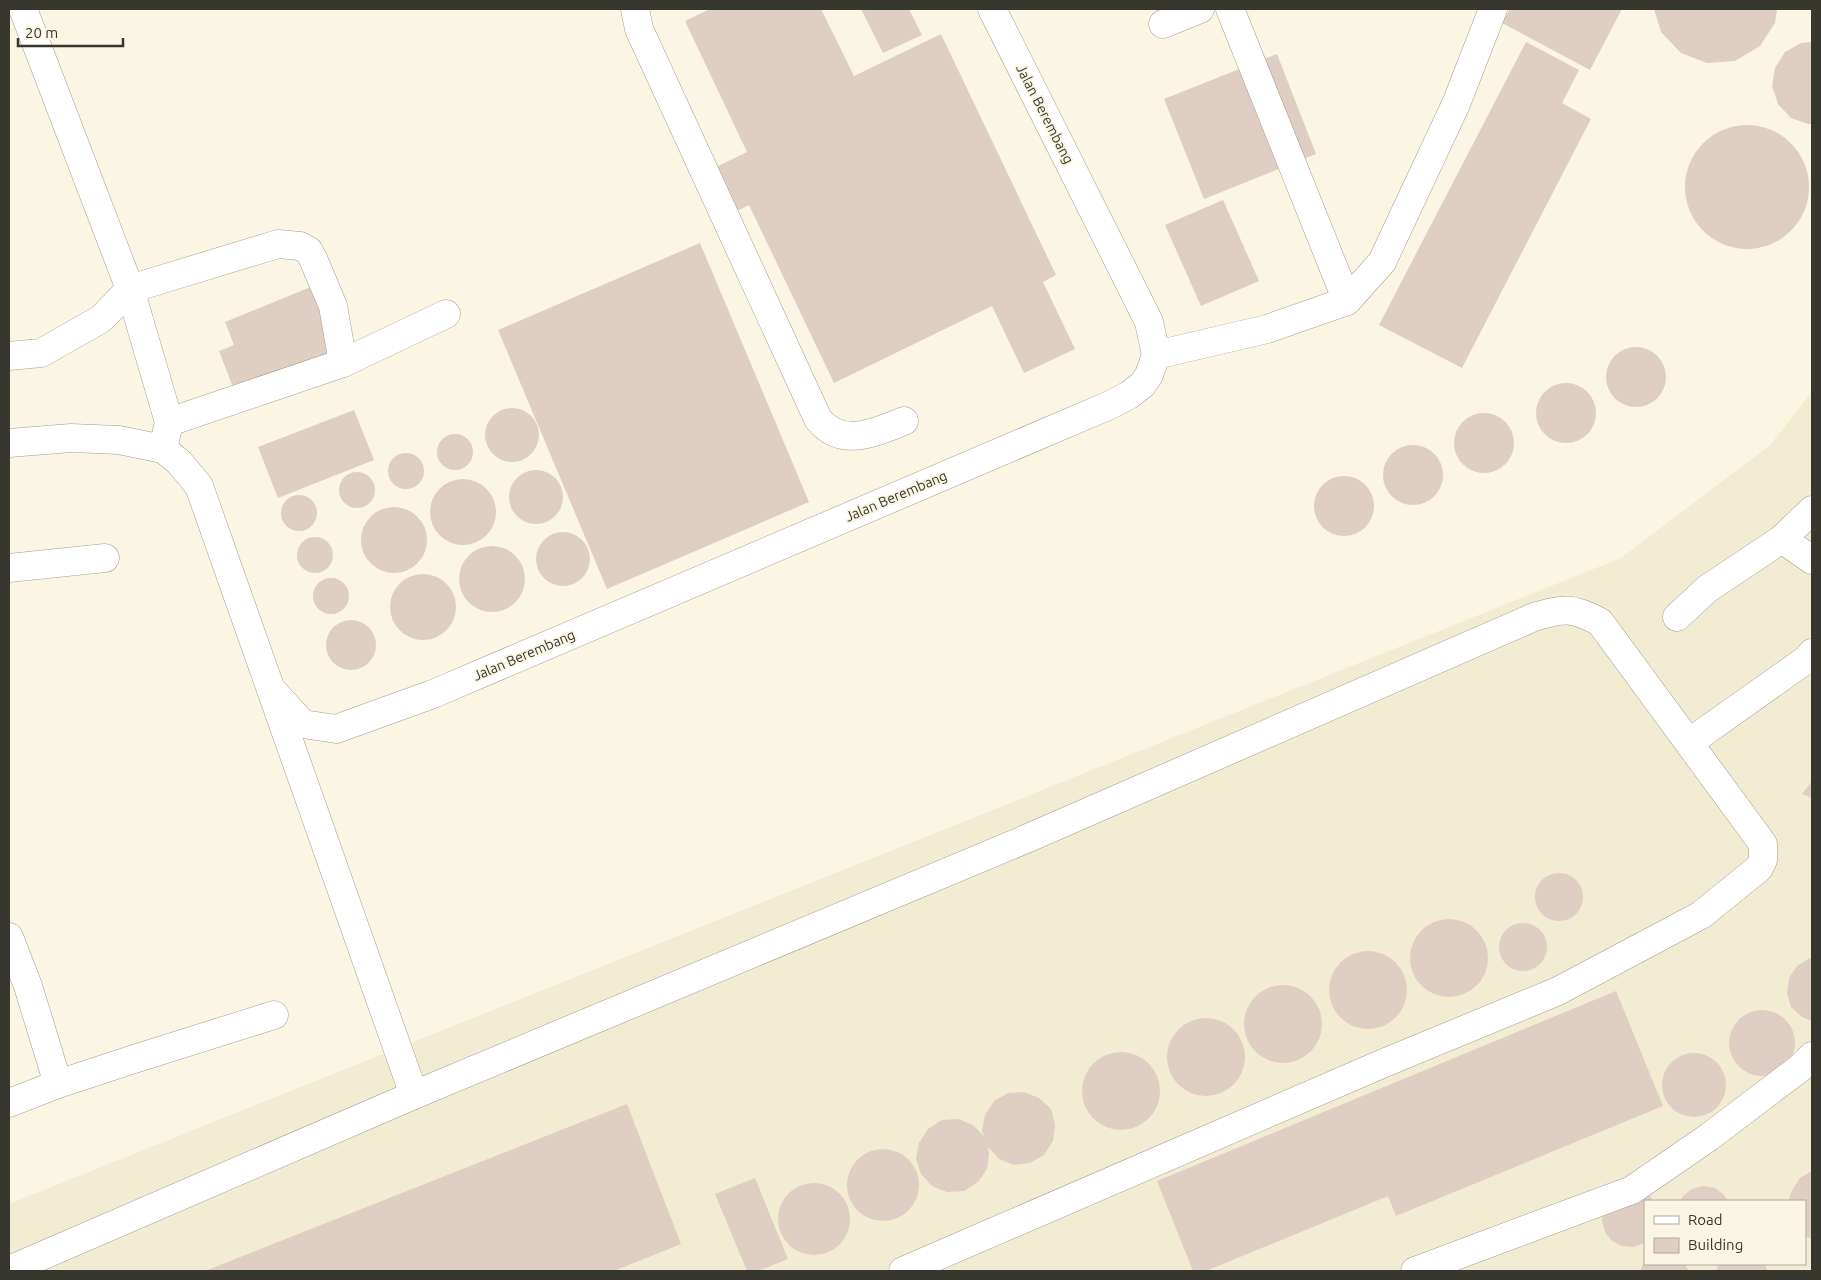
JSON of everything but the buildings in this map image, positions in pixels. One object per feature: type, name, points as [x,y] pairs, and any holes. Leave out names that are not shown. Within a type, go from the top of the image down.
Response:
[{"type":"lane","points":[[23,9],[130,289],[169,422],[163,450]]},
{"type":"lane","points":[[635,9],[639,29],[818,419],[824,427],[852,437],[872,434],[904,421]]},
{"type":"lane","name":"Jalan Berembang","points":[[271,689],[303,724],[336,729],[433,694],[1110,405],[1129,395],[1142,385],[1156,355],[1149,322],[992,9]]},
{"type":"lane","points":[[1163,24],[1200,9]]},
{"type":"lane","points":[[1230,9],[1347,302]]},
{"type":"lane","points":[[1156,355],[1267,329],[1347,302],[1382,262],[1456,104],[1493,9]]},
{"type":"lane","points":[[9,356],[41,353],[101,319],[130,289],[278,244],[300,246],[309,251],[333,306],[343,363]]},
{"type":"lane","points":[[169,422],[343,363],[446,314]]},
{"type":"lane","points":[[9,443],[71,438],[109,439],[163,450],[179,462],[200,486],[414,1095]]},
{"type":"lane","points":[[1677,617],[1707,589],[1782,539],[1812,510]]},
{"type":"lane","points":[[1782,539],[1812,560]]},
{"type":"lane","points":[[9,568],[105,558]]},
{"type":"lane","points":[[9,1270],[414,1095],[1026,839],[1525,621],[1557,610],[1580,611],[1600,622],[1690,742],[1763,844],[1763,860],[1754,874],[1700,914],[1558,991],[1384,1063],[903,1271]]},
{"type":"lane","points":[[1690,742],[1807,659],[1812,653]]},
{"type":"lane","points":[[9,938],[28,986],[58,1084]]},
{"type":"lane","points":[[9,1103],[58,1084],[274,1015]]},
{"type":"lane","points":[[1415,1271],[1632,1190],[1708,1137],[1800,1068],[1812,1056]]},
{"type":"shaded area","points":[[1812,392],[1812,1271],[9,1271],[9,1204],[1621,558],[1769,446]]}]
